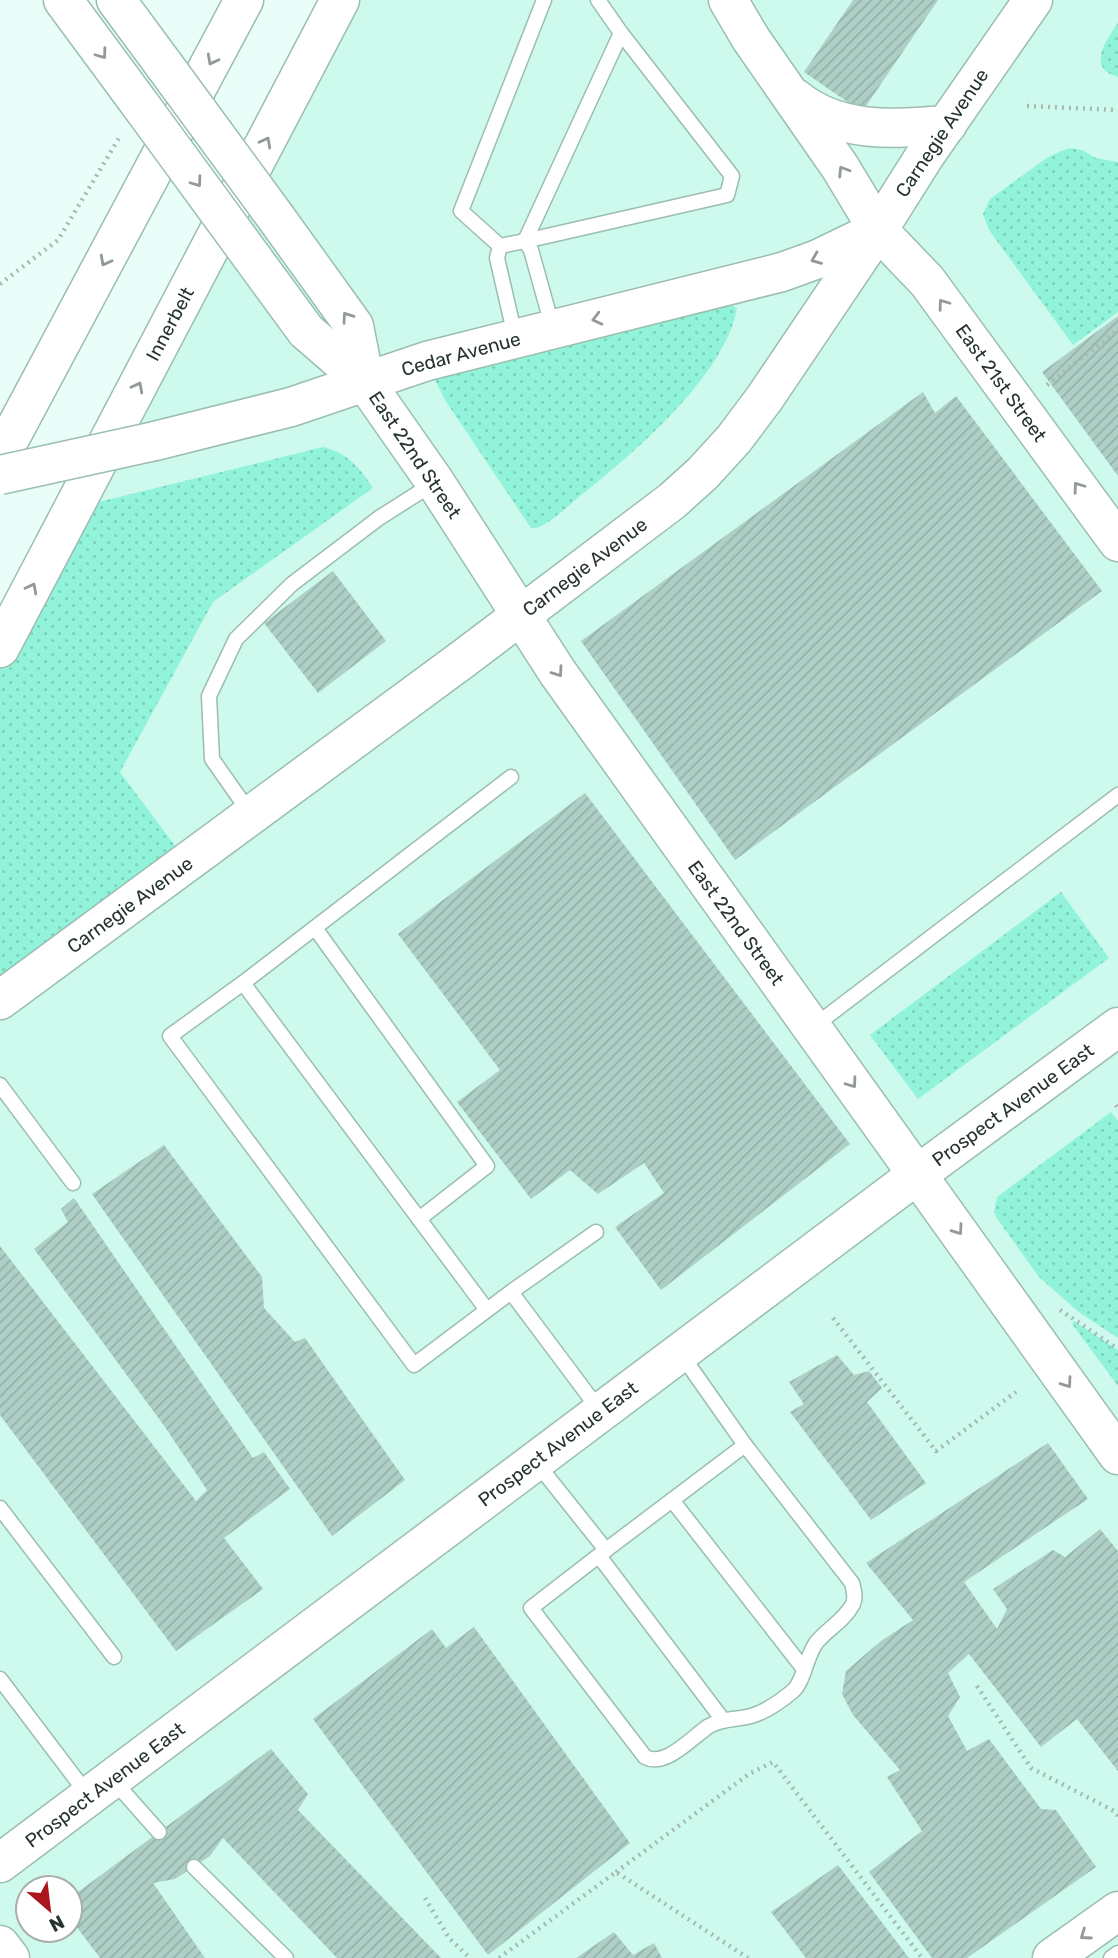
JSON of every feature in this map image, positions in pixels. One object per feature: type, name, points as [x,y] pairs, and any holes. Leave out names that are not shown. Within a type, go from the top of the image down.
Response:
[{"type":"main road","name":"East 22nd Street","points":[[63,0],[306,331],[365,382],[435,482],[558,673],[1118,1455]]},
{"type":"main road","name":"East 22nd Street","points":[[116,0],[354,326],[365,382]]},
{"type":"main road","points":[[0,457],[244,0]]},
{"type":"main road","name":"Innerbelt","points":[[0,648],[340,0]]},
{"type":"main road","name":"East 21st Street","points":[[727,0],[840,167],[878,230],[927,281],[1118,542]]},
{"type":"main road","name":"Carnegie Avenue","points":[[0,1000],[520,616],[672,500],[703,473],[734,439],[764,399],[1033,0]]},
{"type":"main road","points":[[790,95],[807,108],[828,118],[866,128],[902,129],[947,125]]},
{"type":"main road","name":"Cedar Avenue","points":[[0,475],[155,441],[291,407],[427,361],[782,272],[818,259],[878,230]]},
{"type":"main road","name":"Prospect Avenue East","points":[[0,1863],[1118,1027]]},
{"type":"main road","points":[[1052,1958],[1118,1911]]},
{"type":"main road","points":[[0,1945],[10,1958]]},
{"type":"lane","points":[[499,246],[461,211],[544,0]]},
{"type":"lane","points":[[499,246],[727,195],[732,176],[598,0]]},
{"type":"lane","points":[[525,241],[621,33]]},
{"type":"lane","points":[[525,241],[531,250],[554,330]]},
{"type":"lane","points":[[499,246],[497,258],[516,340]]},
{"type":"lane","points":[[251,815],[212,759],[209,696],[236,639],[292,584],[379,518],[435,482]]},
{"type":"lane","points":[[511,777],[170,1036],[414,1365],[596,1233]]},
{"type":"lane","points":[[811,1028],[1118,795]]},
{"type":"lane","points":[[315,928],[487,1166],[419,1219]]},
{"type":"lane","points":[[243,983],[487,1310]]},
{"type":"lane","points":[[0,1085],[73,1183]]},
{"type":"lane","points":[[511,1293],[601,1412]]},
{"type":"lane","points":[[680,1353],[745,1445],[852,1583],[855,1597],[852,1606],[838,1624],[817,1642],[794,1690],[763,1712],[749,1717],[723,1720],[666,1757],[650,1760],[531,1608],[745,1445]]},
{"type":"lane","points":[[536,1461],[723,1720]]},
{"type":"lane","points":[[672,1500],[803,1668]]},
{"type":"lane","points":[[0,1508],[114,1657]]},
{"type":"lane","points":[[0,1679],[101,1788],[159,1832]]},
{"type":"lane","points":[[194,1867],[286,1958]]},
{"type":"lane","points":[[1111,1958],[1118,1953]]},
{"type":"path","points":[[1027,106],[1118,110]]},
{"type":"path","points":[[0,284],[58,240],[119,138]]},
{"type":"path","points":[[1042,388],[1118,330]]},
{"type":"path","points":[[1050,1304],[1118,1349]]},
{"type":"path","points":[[832,1318],[936,1451],[1016,1392]]},
{"type":"path","points":[[977,1686],[1031,1768],[1114,1811],[1118,1816]]},
{"type":"path","points":[[499,1958],[749,1773],[773,1762],[922,1958]]},
{"type":"path","points":[[616,1872],[748,1958]]},
{"type":"path","points":[[425,1898],[449,1938],[470,1958]]},
{"type":"shaded area","points":[[340,0],[1118,0],[1118,1958],[10,1958],[0,1945],[0,648]]},
{"type":"green space","points":[[1118,23],[1118,77],[1108,73],[1101,60],[1104,45]]},
{"type":"green space","points":[[1069,148],[1082,150],[1096,158],[1118,162],[1118,312],[1073,345],[989,230],[983,214],[990,199],[1048,157]]},
{"type":"green space","points":[[731,305],[737,308],[729,334],[715,360],[674,412],[625,458],[549,522],[537,528],[531,528],[445,400],[432,374]]},
{"type":"green space","points":[[323,447],[332,449],[352,462],[373,488],[213,602],[120,772],[187,862],[0,1000],[0,648],[74,508]]},
{"type":"green space","points":[[1061,892],[1109,958],[918,1099],[870,1035]]},
{"type":"green space","points":[[1111,1112],[1118,1121],[1118,1338],[1080,1313],[1039,1277],[994,1212],[997,1197]]},
{"type":"green space","points":[[1074,1321],[1118,1350],[1118,1386],[1072,1324]]},
{"type":"building","points":[[853,0],[938,0],[862,112],[804,72]]},
{"type":"building","points":[[1118,316],[1118,476],[1042,372]]},
{"type":"building","points":[[923,392],[935,413],[956,396],[1102,591],[735,860],[581,641]]},
{"type":"building","points":[[333,571],[386,641],[318,693],[264,623]]},
{"type":"building","points":[[585,793],[850,1144],[661,1290],[615,1227],[664,1193],[644,1163],[598,1194],[570,1170],[531,1199],[457,1102],[500,1070],[398,934]]},
{"type":"building","points":[[164,1145],[262,1277],[264,1308],[295,1342],[305,1338],[405,1480],[332,1536],[92,1194]]},
{"type":"building","points":[[74,1198],[253,1458],[264,1452],[290,1489],[224,1538],[263,1589],[176,1651],[0,1415],[0,1246],[196,1501],[207,1490],[165,1427],[34,1249],[68,1222],[61,1209]]},
{"type":"building","points":[[837,1355],[854,1375],[869,1371],[882,1388],[867,1402],[926,1483],[871,1520],[790,1412],[804,1404],[789,1382]]},
{"type":"building","points":[[1048,1443],[1088,1499],[964,1582],[997,1629],[1007,1609],[993,1589],[1053,1550],[1065,1557],[1100,1529],[1118,1551],[1118,1771],[1077,1719],[1041,1747],[969,1654],[948,1673],[960,1697],[948,1716],[967,1751],[989,1739],[1041,1809],[1056,1810],[1096,1867],[967,1958],[932,1958],[869,1872],[922,1831],[887,1777],[900,1770],[853,1715],[842,1694],[846,1671],[881,1641],[913,1620],[866,1563]]},
{"type":"building","points":[[474,1627],[630,1843],[488,1955],[313,1719],[432,1629],[446,1648]]},
{"type":"building","points":[[271,1749],[308,1794],[298,1810],[441,1958],[337,1958],[223,1838],[210,1856],[175,1879],[153,1883],[205,1958],[100,1958],[84,1937],[84,1888]]},
{"type":"building","points":[[838,1865],[909,1958],[806,1958],[771,1912]]},
{"type":"building","points":[[614,1932],[633,1955],[654,1943],[662,1958],[576,1958]]}]
